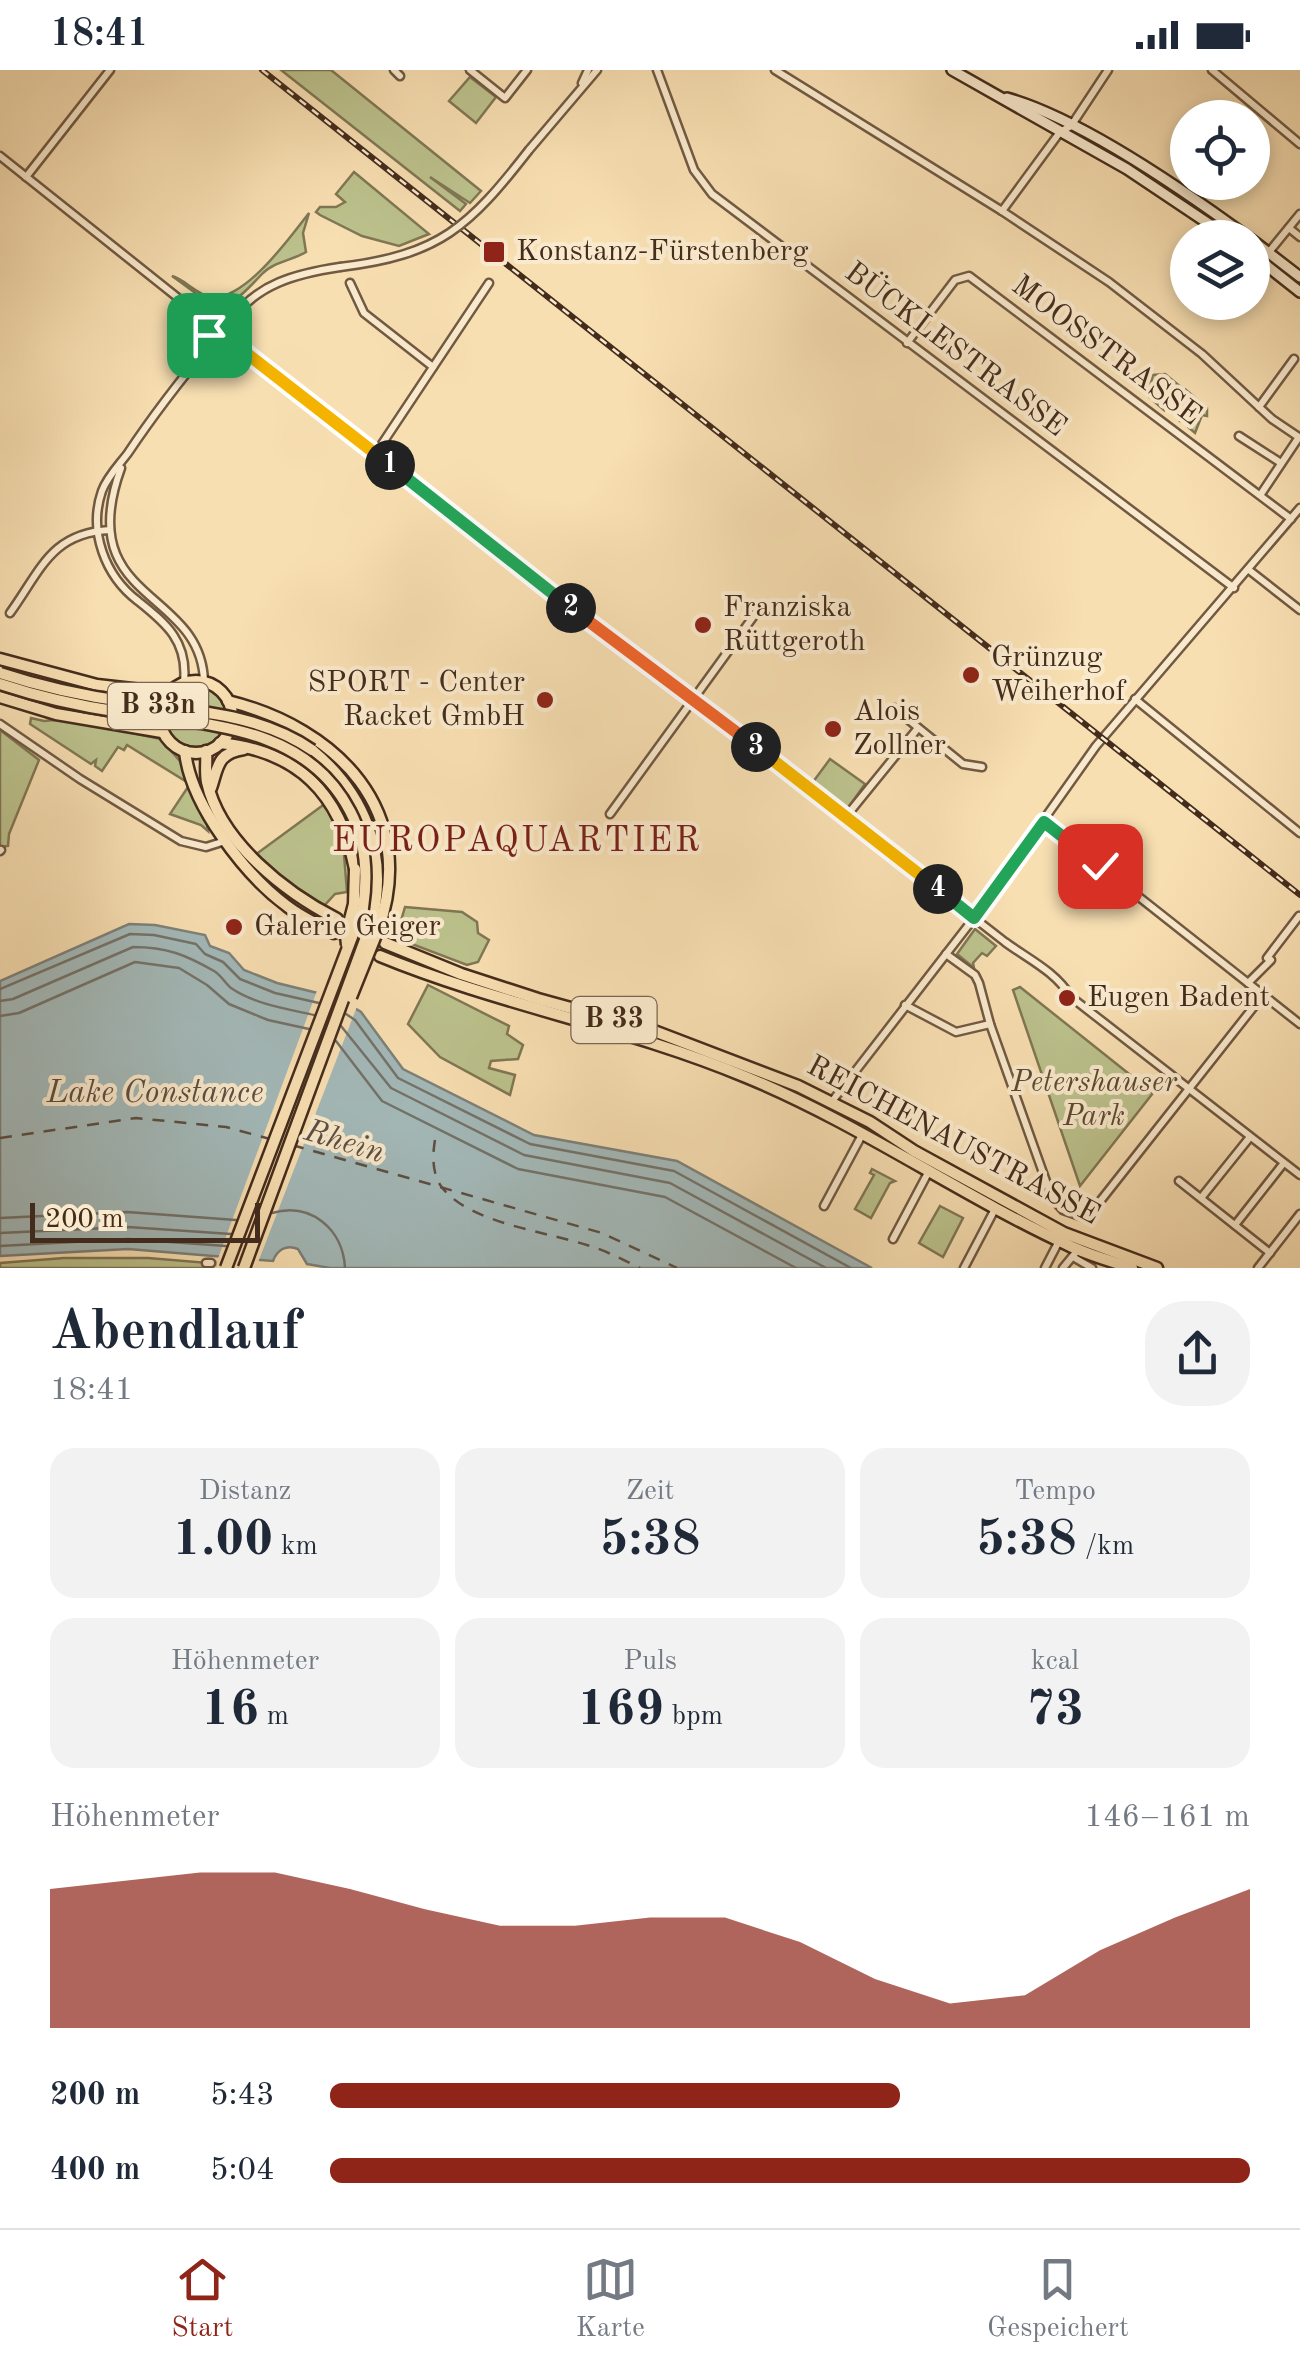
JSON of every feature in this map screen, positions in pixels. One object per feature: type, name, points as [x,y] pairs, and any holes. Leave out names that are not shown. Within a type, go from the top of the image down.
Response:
[{"type":"main road","points":[[952,70],[966,73],[1204,220]]},
{"type":"main road","points":[[1000,96],[1071,126],[1222,220]]},
{"type":"main road","points":[[1270,254],[1300,277]]},
{"type":"main road","points":[[1270,268],[1300,292]]},
{"type":"main road","points":[[0,659],[82,682],[133,692],[168,693]]},
{"type":"main road","name":"B 33n","points":[[0,673],[86,696],[250,721],[293,738],[327,762],[361,807],[373,837],[378,878],[372,921],[244,1268]]},
{"type":"main road","points":[[184,682],[204,682],[214,686],[228,701],[231,721],[220,743],[206,751],[185,751],[173,745],[162,732],[160,708],[168,693],[184,682]]},
{"type":"main road","name":"B 33n","points":[[0,684],[86,706],[241,730],[284,746],[310,762],[346,802],[362,840],[365,893],[348,950],[226,1268]]},
{"type":"main road","points":[[0,697],[56,714],[162,732]]},
{"type":"main road","name":"B 33n","points":[[228,701],[268,712],[320,740],[344,761],[366,790],[381,823],[389,864],[389,893],[354,994],[341,1009]]},
{"type":"main road","name":"B 33n","points":[[220,743],[275,756],[303,773],[334,808],[352,855],[356,888],[346,935],[348,950]]},
{"type":"main road","points":[[210,792],[220,759],[231,751],[249,747]]},
{"type":"main road","points":[[185,751],[199,795],[278,899],[334,933]]},
{"type":"main road","points":[[206,751],[206,780],[230,838],[271,878],[333,917],[316,924]]},
{"type":"main road","name":"REICHENAUSTRASSE","points":[[1132,1268],[1076,1253],[823,1113],[695,1056],[477,993],[381,956],[378,948],[386,943],[538,999],[685,1042],[832,1102],[914,1152],[1064,1233],[1157,1268]]},
{"type":"main road","points":[[862,1134],[877,1126]]},
{"type":"street","points":[[26,177],[110,70]]},
{"type":"street","points":[[470,70],[505,98],[527,70]]},
{"type":"street","points":[[580,88],[588,70]]},
{"type":"street","points":[[230,323],[245,304],[271,286],[304,273],[408,255],[440,241],[478,212],[597,70]]},
{"type":"street","name":"BÜCKLESTRASSE","points":[[657,70],[700,181],[712,194],[1234,588]]},
{"type":"street","points":[[775,70],[1002,211],[1161,321],[1300,438],[1261,494]]},
{"type":"street","points":[[1002,211],[1060,132],[1071,126],[1108,70]]},
{"type":"street","points":[[1212,70],[1300,144]]},
{"type":"street","points":[[0,156],[212,325]]},
{"type":"street","points":[[1270,250],[1300,214]]},
{"type":"street","points":[[1289,228],[1300,237]]},
{"type":"street","name":"MOOSSTRASSE","points":[[907,343],[955,280],[969,276],[1291,519]]},
{"type":"street","points":[[350,283],[364,313],[433,367]]},
{"type":"street","points":[[376,452],[489,283]]},
{"type":"street","points":[[221,320],[230,323],[236,332],[232,342],[222,347],[212,342],[212,325],[221,320]]},
{"type":"street","points":[[184,682],[186,660],[178,640],[117,580],[103,554],[97,531],[104,487],[212,342]]},
{"type":"street","points":[[232,342],[582,617],[1062,983],[1071,997],[1300,1175]]},
{"type":"street","points":[[1259,407],[1294,359]]},
{"type":"street","points":[[1240,436],[1281,464]]},
{"type":"street","points":[[126,455],[113,494],[110,530],[116,556],[126,575],[190,636],[204,668],[204,682]]},
{"type":"street","points":[[823,1113],[974,918],[1096,746],[1300,508]]},
{"type":"street","points":[[10,613],[54,550],[69,538],[110,530]]},
{"type":"street","points":[[1249,570],[1300,610]]},
{"type":"street","points":[[610,814],[761,606]]},
{"type":"street","points":[[1135,699],[1300,833]]},
{"type":"street","points":[[894,708],[963,764],[982,767]]},
{"type":"street","points":[[0,724],[80,779],[181,840],[206,847],[230,838]]},
{"type":"street","points":[[844,819],[918,728]]},
{"type":"street","points":[[1044,822],[1300,1024]]},
{"type":"street","points":[[1248,983],[1256,973],[1259,976],[1270,960],[1267,958],[1299,916]]},
{"type":"street","points":[[946,954],[975,975],[1052,1198],[1063,1210],[1083,1217],[1094,1209],[1263,995]]},
{"type":"street","points":[[905,1005],[956,1032],[990,1024]]},
{"type":"street","points":[[824,1206],[862,1134]]},
{"type":"street","points":[[1201,1198],[1250,1138]]},
{"type":"street","points":[[1235,1225],[1283,1164]]},
{"type":"street","points":[[893,1239],[929,1172]]},
{"type":"street","points":[[1179,1180],[1270,1253]]},
{"type":"street","points":[[964,1268],[996,1208]]},
{"type":"street","points":[[1258,1268],[1300,1214]]},
{"type":"street","points":[[1047,1267],[1059,1241]]},
{"type":"street","points":[[1064,1268],[1076,1253],[1092,1268]]},
{"type":"green space","points":[[281,70],[331,70],[481,191],[470,203],[430,177],[466,204],[460,211]]},
{"type":"green space","points":[[470,77],[496,97],[476,123],[449,101]]},
{"type":"green space","points":[[354,172],[429,234],[399,246],[362,236],[316,212],[320,207],[336,207],[345,202],[336,194]]},
{"type":"green space","points":[[309,213],[303,233],[306,252],[267,270],[227,304],[210,302],[172,276],[206,296],[224,296],[266,266]]},
{"type":"green space","points":[[1165,374],[1182,388],[1181,393],[1170,390],[1164,410],[1147,395],[1153,375]]},
{"type":"green space","points":[[1186,390],[1207,408],[1207,416],[1202,415],[1195,433],[1188,427],[1188,421],[1180,421]]},
{"type":"green space","points":[[196,687],[218,695],[226,717],[218,739],[196,747],[174,739],[166,717],[174,695]]},
{"type":"green space","points":[[31,718],[66,719],[161,739],[185,767],[208,831],[170,814],[190,784],[127,745],[124,750],[118,747],[102,771],[95,766],[96,760],[91,764],[30,724]]},
{"type":"green space","points":[[0,730],[39,760],[9,834],[8,846],[0,847]]},
{"type":"green space","points":[[830,759],[865,784],[848,808],[813,782]]},
{"type":"green space","points":[[326,803],[343,842],[347,892],[335,894],[323,907],[299,894],[255,855]]},
{"type":"green space","points":[[405,907],[462,912],[477,922],[478,933],[489,940],[478,962],[467,965],[396,938]]},
{"type":"green space","points":[[975,929],[996,946],[987,956],[982,953],[973,963],[974,968],[957,954]]},
{"type":"green space","points":[[428,985],[509,1026],[507,1034],[523,1045],[518,1059],[491,1061],[489,1068],[515,1075],[510,1095],[440,1057],[408,1024]]},
{"type":"green space","name":"Petershauser Park","points":[[1020,987],[1153,1093],[1080,1186],[1013,990]]},
{"type":"green space","points":[[872,1169],[895,1181],[890,1183],[871,1218],[855,1209],[874,1175],[870,1173]]},
{"type":"green space","points":[[940,1206],[963,1218],[943,1257],[919,1243]]},
{"type":"green space","points":[[64,1258],[209,1263],[207,1268],[0,1268],[0,1263]]},
{"type":"water","name":"Lake Constance","points":[[129,924],[205,935],[210,946],[229,953],[244,970],[277,983],[338,998],[361,1012],[403,1069],[534,1135],[677,1161],[872,1268],[330,1268],[307,1264],[298,1249],[290,1247],[280,1251],[273,1261],[128,1249],[0,1256],[0,981]]},
{"type":"pier","points":[[318,988],[340,993],[358,1004],[257,1265],[217,1261]]},
{"type":"ferry route","points":[[0,1138],[136,1118],[226,1127],[270,1139]]},
{"type":"ferry route","points":[[435,1140],[433,1160],[438,1180],[445,1191],[474,1212],[596,1248],[640,1268]]},
{"type":"ferry route","points":[[292,1145],[602,1233],[677,1268]]},
{"type":"tunnel","points":[[334,933],[380,956]]},
{"type":"tunnel","points":[[211,1263],[256,1268]]},
{"type":"railway","points":[[262,70],[1300,895]]},
{"type":"place","name":"Konstanz-Fürstenberg","points":[[494,252]]},
{"type":"place","name":"Franziska Rüttgeroth","points":[[703,625]]},
{"type":"place","name":"Grünzug Weiherhof","points":[[971,675]]},
{"type":"place","name":"SPORT - Center Racket GmbH","points":[[545,700]]},
{"type":"place","name":"Alois Zollner","points":[[833,729]]},
{"type":"place","name":"Galerie Geiger","points":[[234,927]]},
{"type":"place","name":"Eugen Badent","points":[[1067,998]]},
{"type":"district","name":"EUROPAQUARTIER","points":[[517,841]]},
{"type":"route","points":[[209,335],[218,346],[226,347],[232,342],[974,918],[1044,822],[1100,866]]},
{"type":"water label","name":"Rhein","points":[[344,1143]]}]
